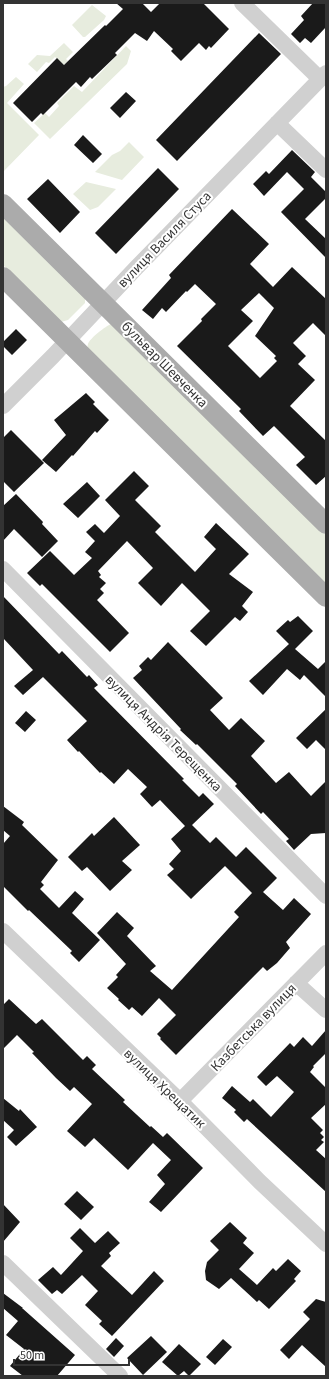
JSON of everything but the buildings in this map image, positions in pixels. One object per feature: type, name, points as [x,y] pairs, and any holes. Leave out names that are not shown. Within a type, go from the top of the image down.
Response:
[{"type":"main road","name":"бульвар Шевченка","points":[[3,204],[326,524]]},
{"type":"main road","points":[[3,277],[326,597]]},
{"type":"street","points":[[242,3],[323,76]]},
{"type":"street","name":"вулиця Василя Стуса","points":[[3,406],[323,76]]},
{"type":"street","points":[[277,123],[326,170]]},
{"type":"street","name":"вулиця Андрія Терещенка","points":[[3,569],[326,896]]},
{"type":"street","name":"вулиця Хрещатик","points":[[3,931],[180,1101],[259,1181],[326,1244]]},
{"type":"street","name":"Казбетська вулиця","points":[[180,1101],[326,953]]},
{"type":"street","points":[[296,983],[326,1010]]},
{"type":"street","points":[[3,1263],[120,1376]]},
{"type":"shaded area","points":[[92,5],[106,16],[104,20],[85,37],[83,37],[72,25]]},
{"type":"shaded area","points":[[64,43],[73,52],[66,59],[68,61],[64,65],[55,57],[49,63],[46,62],[37,72],[28,64],[37,55],[50,56]]},
{"type":"shaded area","points":[[126,46],[131,51],[127,64],[50,139],[34,123],[45,113],[49,117],[59,106],[57,103],[74,86],[82,92]]},
{"type":"shaded area","points":[[16,77],[24,84],[7,103],[39,135],[3,172],[3,87]]},
{"type":"shaded area","points":[[129,142],[144,157],[122,180],[95,172],[112,155],[120,151]]},
{"type":"shaded area","points":[[86,182],[116,189],[98,207],[90,210],[73,194]]},
{"type":"shaded area","points":[[3,215],[85,297],[85,303],[68,320],[61,322],[56,318],[3,265]]},
{"type":"shaded area","points":[[111,324],[115,326],[326,535],[326,585],[89,350],[89,342]]}]
